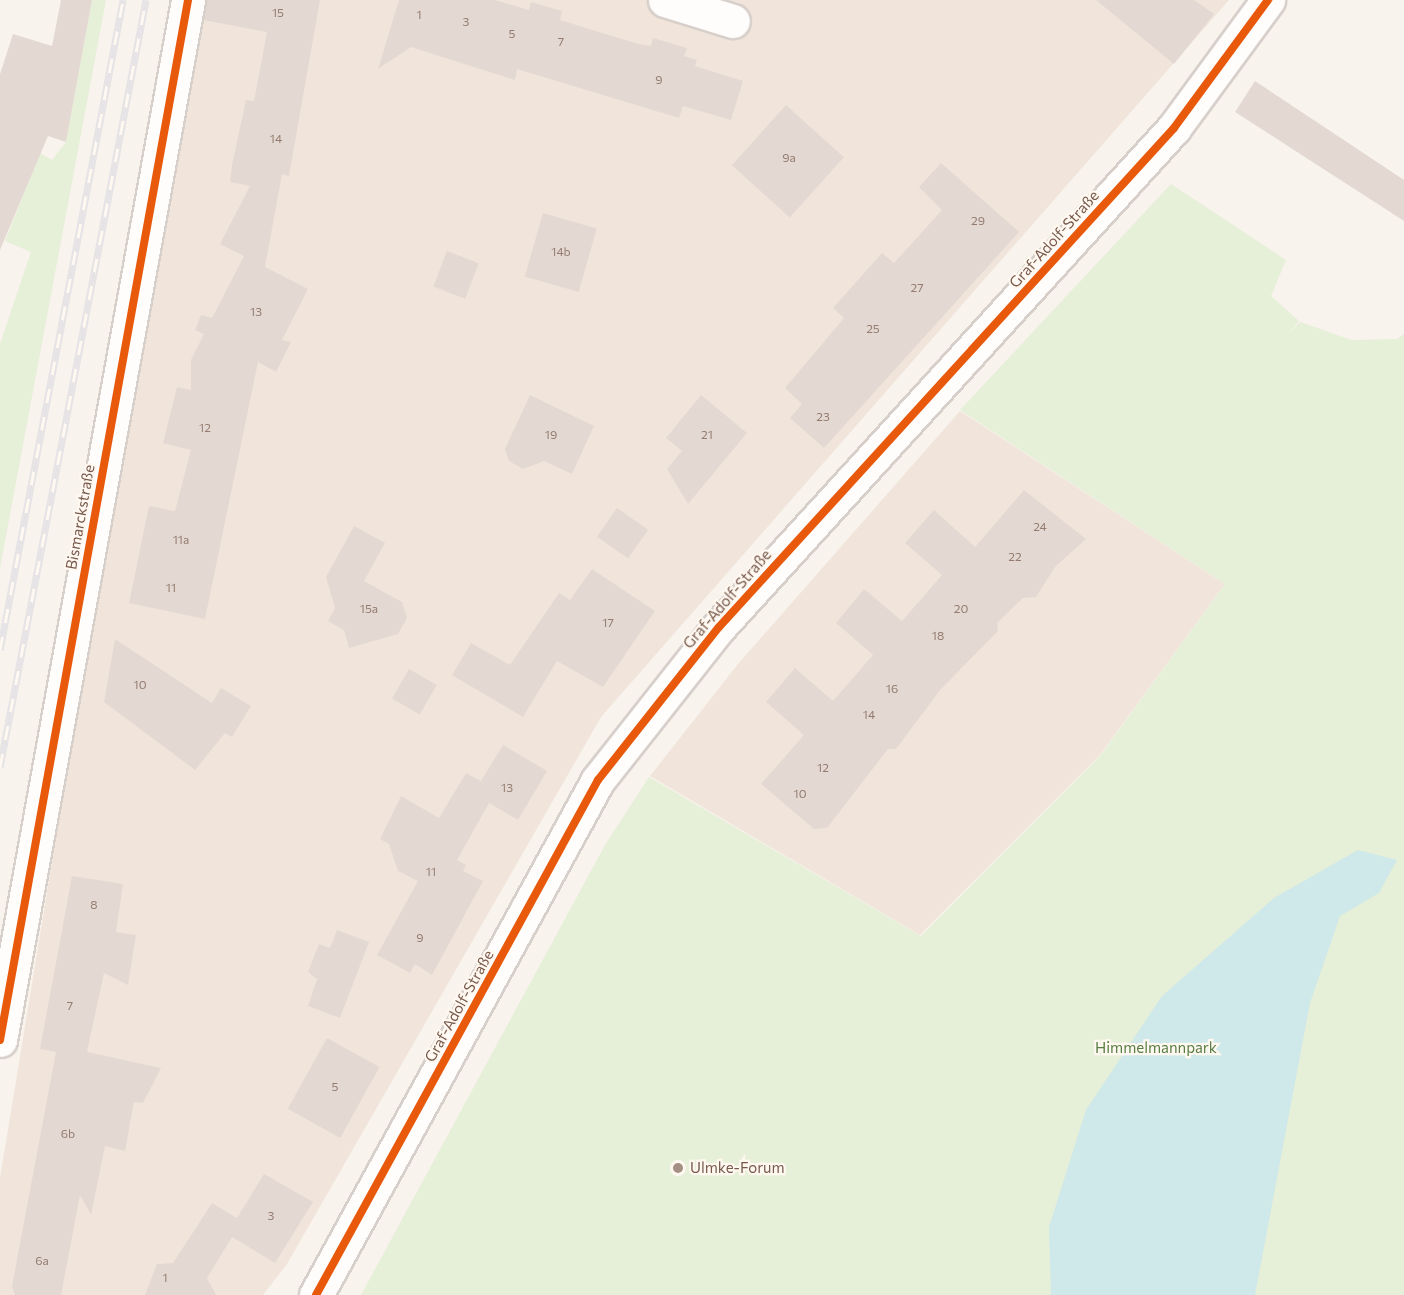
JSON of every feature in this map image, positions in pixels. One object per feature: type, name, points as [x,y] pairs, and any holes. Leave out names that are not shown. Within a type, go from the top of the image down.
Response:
[{"type":"street","name":"Bismarckstraße","points":[[0,1040],[188,0]]},
{"type":"street","points":[[665,0],[733,21]]},
{"type":"street","name":"Graf-Adolf-Straße","points":[[316,1295],[605,771],[719,627],[1174,128],[1268,0]]},
{"type":"shaded area","points":[[194,0],[1229,0],[601,717],[287,1264],[263,1295],[0,1295],[0,1178]]},
{"type":"shaded area","points":[[960,411],[1225,584],[1100,755],[920,935],[650,776],[738,664]]},
{"type":"green space","points":[[92,0],[106,0],[0,568],[0,344],[31,252],[5,241],[40,153],[52,160],[66,142]]},
{"type":"green space","name":"Himmelmannpark","points":[[1171,184],[1286,260],[1271,296],[1299,321],[1287,336],[1300,322],[1352,340],[1397,339],[1404,334],[1404,1295],[361,1295],[605,845],[649,777],[921,936],[1100,756],[1225,584],[960,410]]},
{"type":"water","points":[[1358,850],[1397,860],[1379,893],[1340,916],[1310,1003],[1255,1295],[1051,1295],[1049,1227],[1086,1110],[1162,996],[1274,898]]},
{"type":"building","points":[[61,0],[92,0],[66,142],[48,136],[0,250],[0,74],[13,34],[52,46]]},
{"type":"building","points":[[206,0],[320,0],[289,176],[282,174],[265,267],[308,289],[282,340],[291,342],[276,372],[258,362],[205,619],[129,603],[149,506],[175,511],[191,450],[163,443],[177,387],[191,390],[191,360],[204,334],[195,330],[201,315],[212,318],[244,256],[220,244],[250,186],[230,182],[246,100],[254,101],[267,32],[203,20]]},
{"type":"building","points":[[399,0],[495,0],[529,10],[531,2],[562,11],[560,20],[638,44],[651,46],[653,38],[687,48],[684,56],[697,60],[695,66],[743,81],[731,120],[683,106],[679,118],[517,69],[515,80],[411,47],[378,69]]},
{"type":"building","points":[[1096,0],[1194,0],[1214,14],[1174,64]]},
{"type":"building","points":[[1255,81],[1404,180],[1404,221],[1235,112]]},
{"type":"building","points":[[786,105],[844,157],[790,217],[732,165]]},
{"type":"building","points":[[941,163],[1019,232],[824,448],[790,418],[802,404],[785,388],[844,318],[833,308],[882,253],[894,263],[942,210],[919,187]]},
{"type":"building","points":[[543,213],[597,228],[579,292],[525,276]]},
{"type":"building","points":[[447,251],[479,263],[465,299],[433,286]]},
{"type":"building","points":[[530,395],[594,426],[572,474],[544,461],[523,469],[509,461],[505,449]]},
{"type":"building","points":[[701,395],[747,433],[688,504],[667,469],[682,451],[666,438]]},
{"type":"building","points":[[1024,490],[1086,539],[1055,567],[1036,597],[1023,598],[997,623],[998,631],[941,689],[896,749],[888,749],[827,828],[814,829],[761,784],[804,735],[766,702],[795,668],[833,701],[873,655],[836,623],[864,589],[902,621],[942,575],[905,543],[934,510],[975,547]]},
{"type":"building","points":[[617,508],[648,530],[628,558],[597,537]]},
{"type":"building","points":[[354,526],[385,543],[364,581],[402,602],[407,618],[398,634],[349,648],[344,630],[328,621],[335,608],[326,577]]},
{"type":"building","points":[[592,569],[655,611],[603,687],[557,661],[523,717],[452,675],[471,643],[510,665],[559,593],[570,600]]},
{"type":"building","points":[[115,639],[212,703],[221,688],[251,706],[232,737],[225,733],[195,770],[104,702]]},
{"type":"building","points":[[409,669],[437,685],[420,714],[392,698]]},
{"type":"building","points":[[503,745],[547,771],[518,820],[489,803],[457,860],[466,865],[463,871],[483,881],[432,975],[415,964],[410,973],[377,955],[418,881],[398,871],[389,844],[380,839],[401,796],[439,818],[466,773],[481,781]]},
{"type":"building","points":[[72,876],[123,884],[116,932],[136,935],[128,985],[104,973],[87,1052],[161,1068],[143,1103],[134,1102],[125,1151],[105,1146],[91,1215],[80,1195],[61,1295],[15,1295],[12,1286],[56,1052],[40,1049]]},
{"type":"building","points":[[337,930],[369,942],[340,1018],[308,1006],[317,979],[308,972],[319,944],[330,948]]},
{"type":"building","points":[[327,1038],[379,1067],[340,1138],[288,1109]]},
{"type":"building","points":[[264,1174],[313,1202],[275,1263],[232,1237],[207,1278],[216,1295],[145,1295],[157,1264],[173,1263],[212,1203],[237,1218]]},
{"type":"railway","points":[[0,650],[123,0]]},
{"type":"railway","points":[[0,767],[146,0]]},
{"type":"cycle path","points":[[0,1040],[188,0]]},
{"type":"cycle path","points":[[316,1295],[598,780],[719,627],[1174,128],[1268,0]]},
{"type":"place","name":"Ulmke-Forum","points":[[678,1168]]}]
